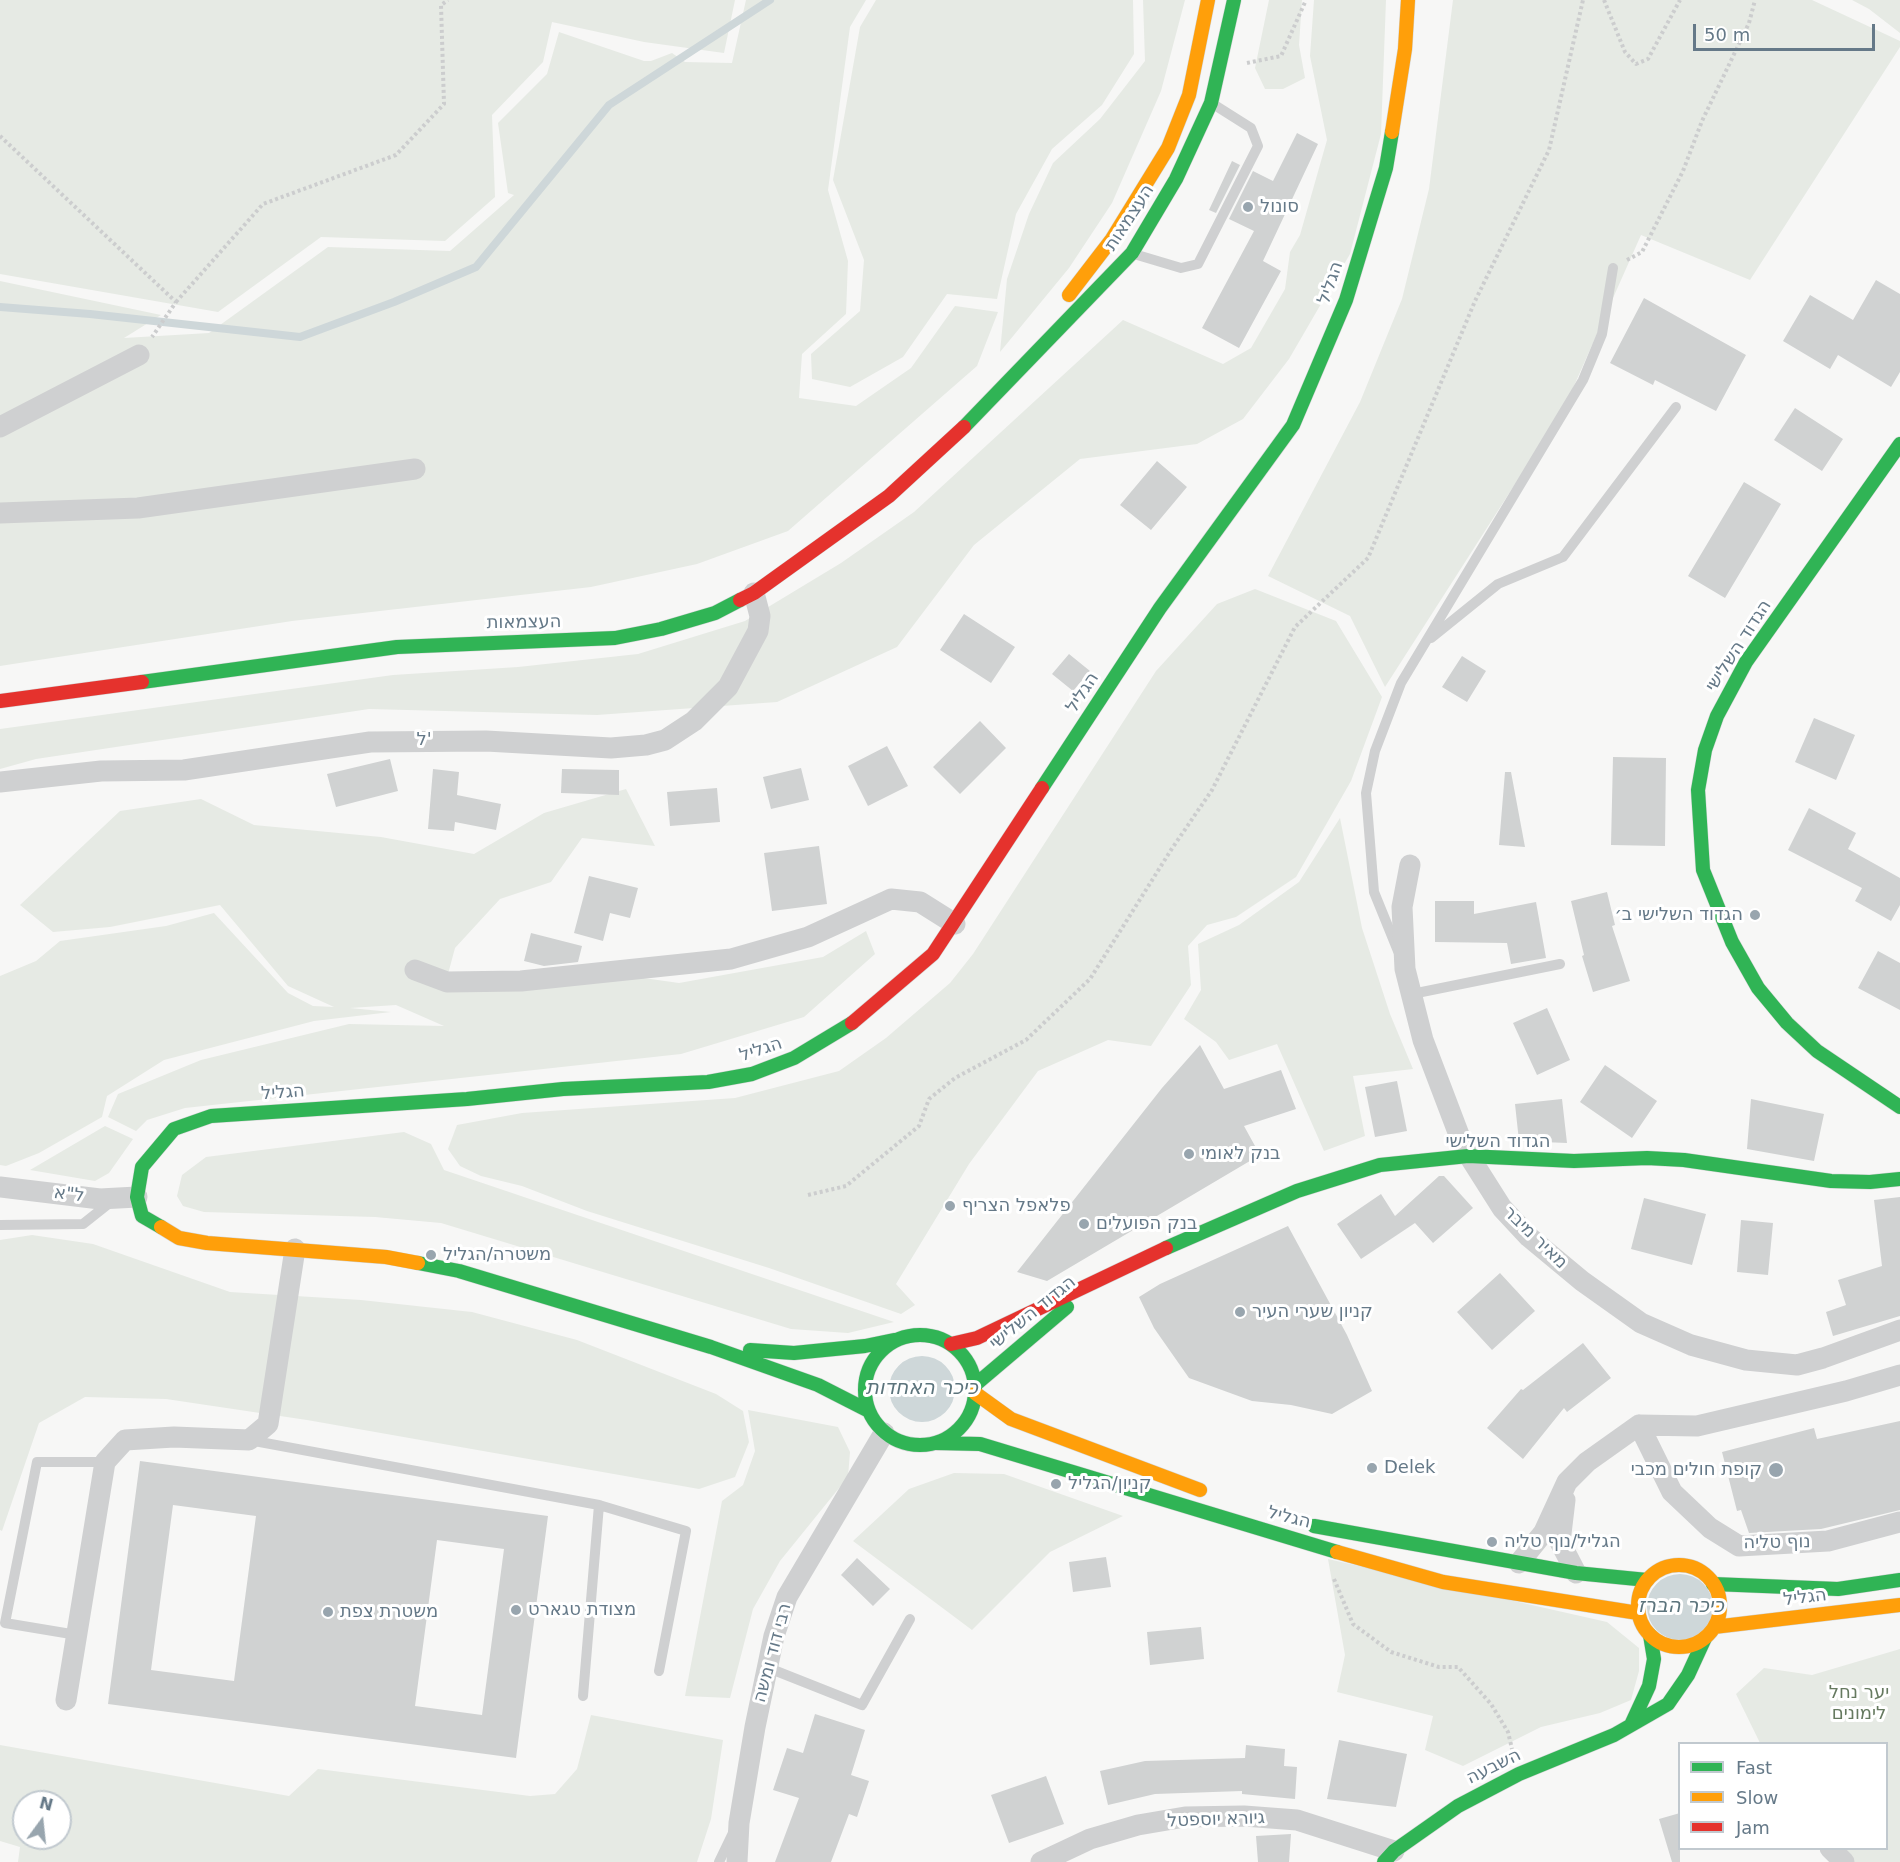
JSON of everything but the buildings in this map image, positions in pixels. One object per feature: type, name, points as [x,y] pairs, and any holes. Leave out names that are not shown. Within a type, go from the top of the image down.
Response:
[{"type":"main road","name":"העצמאות","points":[[0,702],[397,647],[615,638],[661,629],[715,613],[754,593],[889,496],[980,412],[1122,246],[1168,148],[1189,95],[1208,0]]},
{"type":"main road","name":"העצמאות","points":[[980,412],[1122,246],[1176,178],[1211,103],[1234,0]]},
{"type":"main road","name":"הגליל","points":[[137,1197],[142,1167],[174,1129],[211,1116],[467,1099],[563,1089],[708,1082],[752,1074],[794,1058],[857,1020],[933,954],[955,924],[1160,608],[1293,425],[1346,300],[1386,168],[1405,49],[1408,0]]},
{"type":"main road","name":"הגדוד השלישי","points":[[1900,444],[1746,662],[1729,691],[1705,750],[1698,800],[1703,870],[1732,942],[1758,988],[1786,1023],[1817,1051],[1900,1107]]},
{"type":"main road","name":"הגדוד השלישי","points":[[951,1344],[977,1338],[1115,1270],[1297,1191],[1380,1165],[1468,1156],[1574,1161],[1647,1158],[1684,1160],[1831,1180],[1870,1182],[1900,1179]]},
{"type":"main road","points":[[137,1197],[142,1216],[178,1238],[386,1257],[459,1271],[711,1347],[818,1385],[869,1412]]},
{"type":"main road","name":"הגדוד השלישי","points":[[975,1389],[1012,1351],[1115,1270]]},
{"type":"main road","points":[[711,1347],[794,1353],[865,1346],[912,1334],[928,1335],[951,1344],[963,1354],[972,1370],[975,1389],[973,1406],[965,1422],[952,1435],[936,1443],[918,1445],[900,1442],[884,1433],[869,1412],[865,1402],[864,1384],[868,1367],[879,1351],[894,1340]]},
{"type":"main road","points":[[975,1389],[1011,1419],[1163,1478],[1216,1495]]},
{"type":"main road","name":"הגליל","points":[[936,1443],[980,1444],[1443,1582],[1638,1613]]},
{"type":"main road","name":"הגליל","points":[[1302,1522],[1335,1531],[1576,1573],[1647,1580]]},
{"type":"main road","points":[[1631,1725],[1649,1686],[1654,1659],[1650,1635],[1638,1613],[1641,1590],[1647,1580],[1657,1571],[1682,1566],[1694,1568],[1713,1584],[1720,1606],[1709,1632],[1694,1644],[1671,1646],[1650,1635]]},
{"type":"main road","name":"הגליל","points":[[1713,1584],[1838,1589],[1900,1580]]},
{"type":"main road","name":"הגליל","points":[[1709,1632],[1900,1605]]},
{"type":"main road","name":"השבעה","points":[[1389,1857],[1458,1806],[1519,1774],[1614,1735],[1668,1704],[1688,1676],[1709,1632]]},
{"type":"street","points":[[0,427],[140,355]]},
{"type":"street","points":[[0,513],[138,508],[416,469]]},
{"type":"street","name":"ל'","points":[[0,782],[79,772],[184,770],[370,742],[486,741],[610,748],[646,745],[665,740],[694,721],[728,687],[758,631],[760,616],[754,593]]},
{"type":"street","name":"מאיר מיבר","points":[[1410,866],[1402,907],[1405,969],[1424,1040],[1468,1156],[1502,1208],[1529,1237],[1581,1281],[1641,1323],[1691,1345],[1746,1360],[1797,1365],[1900,1330]]},
{"type":"street","points":[[415,970],[447,982],[521,981],[731,959],[808,937],[891,899],[920,902],[955,924]]},
{"type":"street","name":"ל\"א","points":[[0,1187],[114,1199],[137,1197]]},
{"type":"street","points":[[66,1700],[105,1462],[125,1440],[174,1437],[249,1440],[268,1424],[295,1249]]},
{"type":"street","points":[[1519,1563],[1544,1532],[1567,1482],[1587,1462],[1639,1425],[1697,1426],[1846,1391],[1900,1375]]},
{"type":"street","name":"נוף טליה","points":[[1639,1425],[1672,1492],[1710,1528],[1739,1546],[1828,1541],[1900,1522]]},
{"type":"street","name":"רבי דוד ומשה","points":[[737,1862],[739,1823],[766,1667],[787,1597],[884,1433]]},
{"type":"street","points":[[1567,1482],[1560,1542],[1576,1573]]},
{"type":"street","name":"גיורא יוספטל","points":[[1041,1862],[1090,1839],[1138,1825],[1185,1817],[1244,1816],[1297,1820],[1389,1857]]},
{"type":"street","points":[[1832,1850],[1844,1862]]},
{"type":"lane","points":[[1122,246],[1180,268],[1198,264],[1258,146],[1251,128],[1211,103],[1189,95]]},
{"type":"lane","points":[[1405,969],[1374,892],[1366,793],[1375,751],[1401,683],[1583,380],[1602,334],[1614,268]]},
{"type":"lane","points":[[1426,642],[1498,584],[1563,557],[1676,407]]},
{"type":"lane","points":[[1412,994],[1560,964]]},
{"type":"lane","points":[[0,1225],[83,1224],[114,1199]]},
{"type":"lane","points":[[249,1440],[599,1505],[686,1531],[659,1671]]},
{"type":"lane","points":[[77,1635],[5,1623],[37,1462],[105,1462]]},
{"type":"lane","points":[[583,1696],[599,1505]]},
{"type":"lane","points":[[766,1667],[862,1705],[910,1619]]},
{"type":"lane","points":[[719,1862],[739,1823]]},
{"type":"path","points":[[140,355],[176,302],[263,204],[396,155],[444,104],[441,5],[448,0]]},
{"type":"path","points":[[1220,69],[1281,56],[1306,0]]},
{"type":"path","points":[[808,1195],[846,1186],[919,1126],[929,1099],[955,1078],[1026,1040],[1090,979],[1171,850],[1212,790],[1296,627],[1368,558],[1475,301],[1549,150],[1583,0]]},
{"type":"path","points":[[1604,0],[1625,52],[1636,64],[1648,59],[1680,0]]},
{"type":"path","points":[[1614,268],[1642,252],[1660,218],[1749,23],[1755,0]]},
{"type":"path","points":[[0,136],[176,302]]},
{"type":"path","points":[[1320,1545],[1353,1624],[1391,1652],[1439,1667],[1458,1667],[1491,1704],[1508,1732],[1519,1774]]},
{"type":"green space","points":[[0,0],[735,0],[724,53],[644,42],[552,22],[543,62],[492,115],[495,197],[445,241],[321,237],[218,312],[0,274]]},
{"type":"green space","points":[[746,0],[866,0],[850,27],[828,190],[848,261],[846,314],[802,354],[799,398],[856,406],[911,368],[955,306],[998,312],[977,366],[788,531],[697,564],[591,587],[292,621],[0,666],[0,281],[161,315],[124,338],[209,333],[328,247],[450,251],[514,195],[508,193],[498,123],[547,74],[559,32],[644,61],[651,61],[672,53],[685,62],[732,63]]},
{"type":"green space","points":[[876,0],[1133,0],[1134,54],[1102,105],[1052,149],[1016,214],[997,299],[947,294],[903,357],[850,387],[812,379],[811,354],[860,311],[864,260],[833,180],[860,27]]},
{"type":"green space","points":[[1143,0],[1185,0],[1161,91],[1112,203],[1069,268],[1000,352],[1007,279],[1029,214],[1053,163],[1100,119],[1145,61]]},
{"type":"green space","points":[[1269,0],[1302,0],[1299,45],[1305,78],[1283,89],[1265,89],[1255,68]]},
{"type":"green space","points":[[1314,0],[1386,0],[1381,134],[1350,254],[1289,359],[1243,419],[1197,444],[1080,459],[974,545],[897,647],[777,702],[597,715],[369,709],[36,759],[0,769],[0,729],[393,675],[518,667],[638,654],[745,621],[841,563],[914,512],[1123,320],[1223,364],[1251,348],[1285,289],[1290,252],[1300,235],[1327,140],[1310,56]]},
{"type":"green space","points":[[1453,0],[1812,0],[1900,41],[1900,47],[1750,280],[1641,235],[1565,406],[1385,687],[1350,616],[1268,576],[1360,402],[1402,299],[1429,189]]},
{"type":"green space","points":[[1852,0],[1900,0],[1900,33],[1869,9]]},
{"type":"green space","points":[[1255,589],[1336,621],[1382,697],[1351,781],[1296,877],[1236,917],[1207,925],[1188,946],[1191,985],[1151,1046],[1108,1040],[1038,1071],[969,1164],[896,1284],[915,1305],[901,1314],[769,1268],[587,1211],[522,1186],[481,1176],[460,1166],[448,1149],[457,1125],[522,1113],[735,1098],[839,1071],[886,1038],[950,983],[973,954],[1156,671],[1217,604]]},
{"type":"green space","points":[[626,789],[655,846],[582,838],[551,882],[500,899],[455,948],[448,974],[622,975],[679,983],[823,957],[866,931],[875,954],[804,1017],[681,1054],[185,1108],[147,1120],[136,1131],[108,1117],[118,1094],[201,1060],[349,1024],[444,1026],[396,1005],[350,1008],[391,1012],[314,1021],[164,1060],[107,1096],[102,1117],[39,1153],[6,1166],[0,1165],[0,976],[36,961],[60,941],[166,926],[214,913],[288,993],[313,1006],[334,1007],[288,986],[220,905],[110,927],[53,932],[20,905],[120,811],[201,799],[254,825],[381,837],[474,854],[544,813]]},
{"type":"green space","points":[[1340,818],[1362,928],[1390,1014],[1413,1069],[1353,1076],[1365,1136],[1324,1151],[1277,1044],[1229,1060],[1216,1042],[1184,1019],[1201,990],[1198,944],[1239,925],[1299,882]]},
{"type":"green space","points":[[105,1126],[133,1139],[109,1173],[95,1181],[30,1170]]},
{"type":"green space","points":[[404,1132],[431,1144],[444,1170],[894,1322],[848,1333],[791,1329],[441,1223],[375,1217],[204,1212],[183,1206],[177,1196],[182,1175],[206,1157]]},
{"type":"green space","points":[[32,1235],[93,1244],[230,1292],[361,1300],[472,1312],[577,1340],[716,1394],[743,1411],[749,1442],[735,1477],[699,1489],[307,1420],[166,1399],[85,1397],[39,1423],[2,1531],[0,1530],[0,1240]]},
{"type":"green space","points":[[748,1410],[838,1427],[850,1452],[848,1477],[780,1561],[753,1609],[730,1698],[685,1696],[722,1501],[743,1485],[755,1451]]},
{"type":"green space","points":[[954,1473],[1004,1474],[1123,1516],[1050,1552],[972,1630],[853,1541],[909,1489]]},
{"type":"green space","points":[[1328,1559],[1607,1622],[1639,1648],[1639,1671],[1631,1700],[1600,1713],[1541,1727],[1463,1766],[1425,1750],[1433,1716],[1337,1692],[1345,1655]]},
{"type":"green space","name":"יער נחל לימונים","points":[[1900,1649],[1900,1862],[1848,1862],[1837,1850],[1888,1850],[1888,1742],[1760,1742],[1736,1694],[1764,1668],[1812,1675]]},
{"type":"green space","points":[[591,1715],[723,1740],[711,1819],[697,1862],[18,1862],[20,1850],[72,1850],[72,1790],[12,1790],[12,1845],[0,1841],[0,1745],[289,1796],[318,1769],[530,1796],[555,1794],[577,1769]]},
{"type":"water","name":"כיכר האחדות","points":[[916,1356],[928,1356],[940,1361],[950,1371],[955,1389],[953,1402],[940,1417],[928,1422],[916,1422],[904,1417],[894,1407],[889,1395],[889,1383],[894,1371],[904,1361]]},
{"type":"water","name":"כיכר הברז","points":[[1680,1574],[1693,1577],[1703,1584],[1710,1594],[1713,1607],[1710,1620],[1703,1630],[1693,1637],[1680,1640],[1667,1637],[1657,1630],[1650,1620],[1647,1607],[1650,1594],[1657,1584],[1667,1577]]},
{"type":"waterway","points":[[0,307],[90,314],[300,337],[394,302],[476,267],[609,105],[770,0]]},
{"type":"traffic: fast","points":[[964,427],[1132,253],[1176,179],[1211,103],[1234,0]]},
{"type":"traffic: fast","points":[[1042,788],[1160,608],[1293,425],[1346,300],[1386,168],[1392,132]]},
{"type":"traffic: fast","points":[[1900,444],[1746,662],[1717,716],[1705,750],[1698,790],[1703,870],[1732,942],[1758,988],[1787,1023],[1817,1051],[1900,1107]]},
{"type":"traffic: fast","points":[[142,682],[397,647],[615,638],[661,629],[715,613],[740,600]]},
{"type":"traffic: fast","points":[[161,1227],[142,1216],[137,1197],[142,1167],[174,1129],[211,1116],[467,1099],[563,1089],[708,1082],[752,1074],[794,1058],[852,1023]]},
{"type":"traffic: fast","points":[[1166,1248],[1297,1191],[1380,1165],[1468,1156],[1574,1161],[1647,1158],[1684,1160],[1831,1181],[1870,1182],[1900,1179]]},
{"type":"traffic: fast","points":[[418,1263],[459,1271],[711,1347],[818,1385],[869,1411]]},
{"type":"traffic: fast","points":[[975,1385],[1067,1307]]},
{"type":"traffic: fast","points":[[920,1335],[941,1339],[959,1351],[971,1369],[975,1390],[971,1411],[959,1429],[941,1441],[920,1445],[899,1441],[881,1429],[869,1411],[865,1390],[869,1369],[881,1351],[899,1339],[920,1335]]},
{"type":"traffic: fast","points":[[750,1350],[794,1353],[865,1346],[894,1340]]},
{"type":"traffic: fast","points":[[936,1443],[980,1444],[1337,1552]]},
{"type":"traffic: fast","points":[[1314,1526],[1576,1573],[1647,1580]]},
{"type":"traffic: fast","points":[[1713,1584],[1838,1589],[1900,1580]]},
{"type":"traffic: fast","points":[[1631,1725],[1649,1686],[1654,1659],[1650,1635]]},
{"type":"traffic: fast","points":[[1384,1862],[1394,1851],[1458,1806],[1519,1774],[1614,1735],[1668,1704],[1688,1675],[1705,1638]]},
{"type":"traffic: slow","points":[[1069,295],[1112,239],[1168,148],[1189,95],[1208,0]]},
{"type":"traffic: slow","points":[[1392,132],[1405,49],[1408,0]]},
{"type":"traffic: slow","points":[[161,1227],[179,1238],[207,1243],[386,1257],[418,1263]]},
{"type":"traffic: slow","points":[[975,1393],[1011,1419],[1200,1490]]},
{"type":"traffic: slow","points":[[1337,1552],[1443,1582],[1638,1613]]},
{"type":"traffic: slow","points":[[1679,1565],[1695,1568],[1708,1577],[1717,1590],[1720,1606],[1717,1622],[1708,1635],[1695,1644],[1679,1647],[1663,1644],[1650,1635],[1641,1622],[1638,1606],[1641,1590],[1650,1577],[1663,1568],[1679,1565]]},
{"type":"traffic: slow","points":[[1714,1627],[1900,1605]]},
{"type":"traffic: jam","points":[[740,600],[754,593],[889,496],[964,427]]},
{"type":"traffic: jam","points":[[0,701],[142,682]]},
{"type":"traffic: jam","points":[[852,1023],[933,954],[1042,788]]},
{"type":"traffic: jam","points":[[951,1344],[977,1338],[1166,1248]]},
{"type":"place","name":"סונול","points":[[1248,207]]},
{"type":"place","name":"הגדוד השלישי ב׳","points":[[1755,915]]},
{"type":"place","name":"בנק לאומי","points":[[1189,1154]]},
{"type":"place","name":"פלאפל הצריף","points":[[950,1206]]},
{"type":"place","name":"בנק הפועלים","points":[[1084,1224]]},
{"type":"place","name":"משטרה/הגליל","points":[[431,1255]]},
{"type":"place","name":"קניון שערי העיר","points":[[1240,1312]]},
{"type":"place","name":"Delek","points":[[1372,1468]]},
{"type":"place","name":"קופת חולים מכבי","points":[[1776,1470]]},
{"type":"place","name":"קניון/הגליל","points":[[1056,1484]]},
{"type":"place","name":"הגליל/נוף טליה","points":[[1492,1542]]},
{"type":"place","name":"מצודת טגארט","points":[[516,1610]]},
{"type":"place","name":"משטרת צפת","points":[[328,1612]]}]
